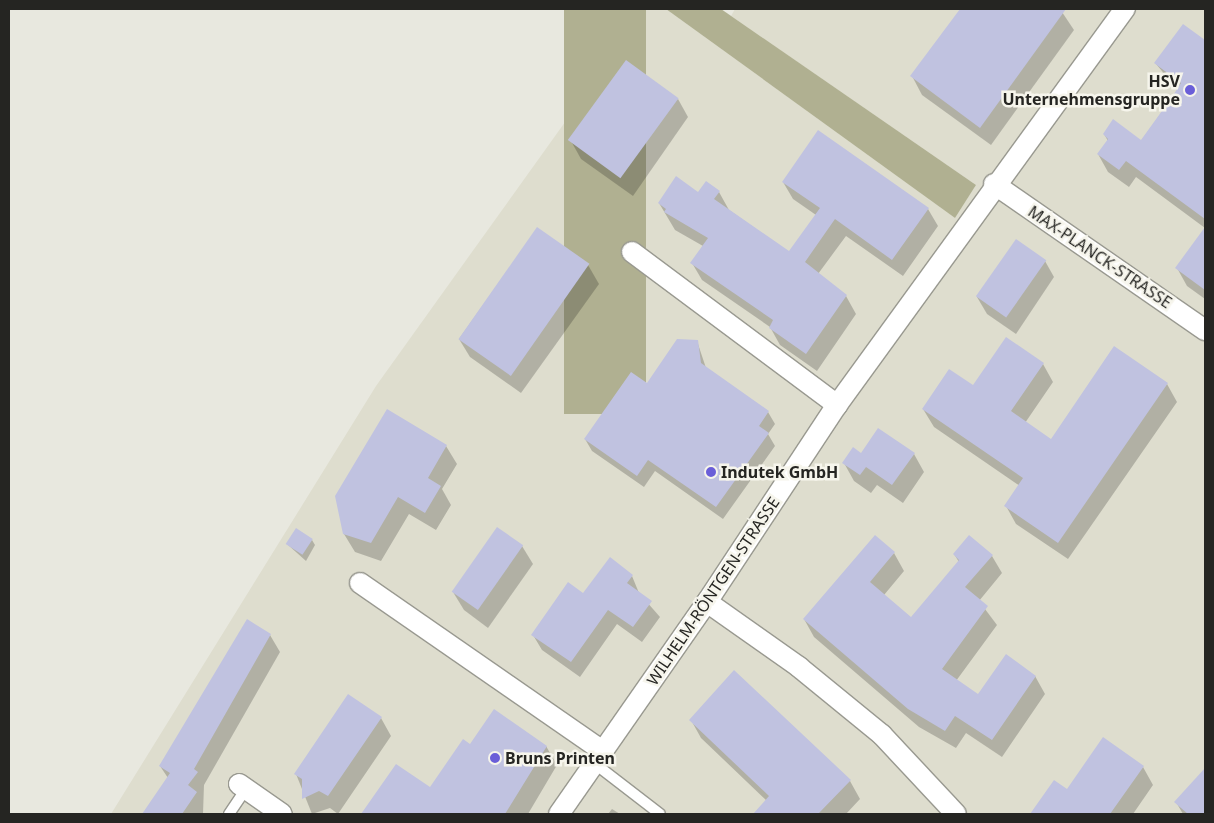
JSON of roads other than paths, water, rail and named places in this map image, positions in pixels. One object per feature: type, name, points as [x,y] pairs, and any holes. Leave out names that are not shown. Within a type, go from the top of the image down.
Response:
[{"type":"street","name":"WILHELM-RÖNTGEN-STRASSE","points":[[559,814],[707,602],[837,405],[994,184],[1125,9]]},
{"type":"street","name":"MAX-PLANCK-STRASSE","points":[[994,184],[1205,330]]},
{"type":"street","points":[[632,252],[837,405]]},
{"type":"street","points":[[360,583],[599,757]]},
{"type":"street","points":[[707,602],[799,667],[882,735],[956,814]]},
{"type":"street","points":[[242,786],[282,814]]},
{"type":"lane","points":[[599,757],[660,814]]},
{"type":"lane","points":[[229,814],[242,786]]},
{"type":"place","name":"HSV Unternehmensgruppe","points":[[1190,90]]},
{"type":"place","name":"Indutek GmbH","points":[[711,472]]},
{"type":"place","name":"Bruns Printen","points":[[495,758]]}]
